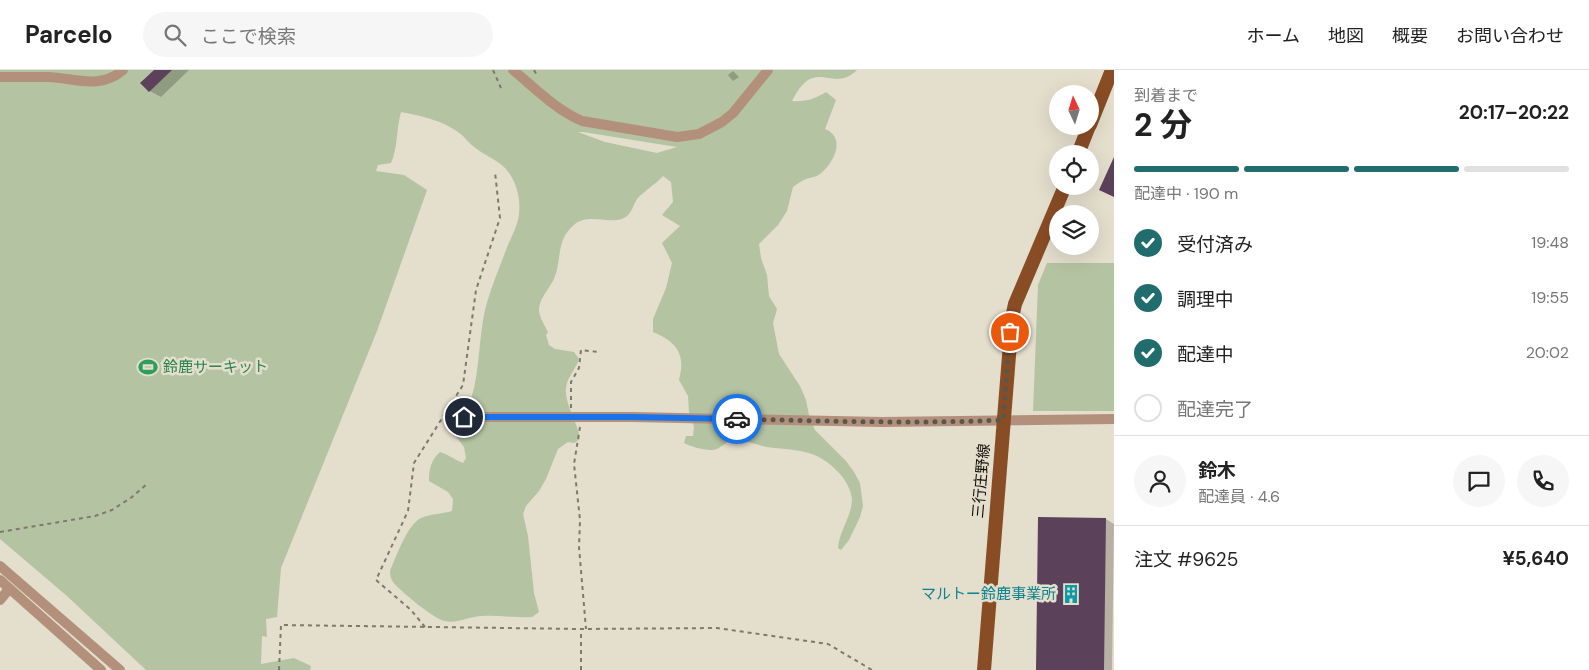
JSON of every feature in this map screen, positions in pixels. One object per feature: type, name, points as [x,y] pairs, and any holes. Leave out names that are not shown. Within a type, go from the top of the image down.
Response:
[{"type":"main road","points":[[1099,102],[1112,70]]},
{"type":"main road","name":"三行庄野線","points":[[984,670],[1012,318],[1015,304],[1061,195]]},
{"type":"street","points":[[0,77],[49,77],[97,82],[111,79],[123,70]]},
{"type":"street","points":[[513,70],[570,116],[582,121],[684,137],[706,132],[722,122],[743,102],[768,70]]},
{"type":"street","points":[[464,417],[632,417],[882,422],[1114,419]]},
{"type":"street","points":[[0,566],[120,670]]},
{"type":"street","points":[[0,580],[101,670]]},
{"type":"street","points":[[0,600],[9,589]]},
{"type":"path","points":[[493,70],[501,88]]},
{"type":"path","points":[[425,627],[411,610],[376,580],[408,511],[414,463],[463,385],[476,290],[500,218],[495,172]]},
{"type":"path","points":[[586,629],[579,547],[580,520],[574,464],[580,427],[572,417],[570,398],[572,382],[579,368],[581,350],[598,352]]},
{"type":"path","points":[[0,532],[95,516],[118,506],[147,484]]},
{"type":"path","points":[[278,670],[281,625],[581,629],[717,628],[828,644],[872,670]]},
{"type":"path","points":[[581,629],[581,670]]},
{"type":"green space","name":"鈴鹿サーキット","points":[[0,70],[857,70],[844,78],[816,77],[810,79],[795,95],[792,101],[818,97],[826,92],[836,100],[825,129],[832,133],[837,145],[832,160],[823,172],[793,187],[787,211],[778,225],[759,244],[761,258],[767,275],[769,296],[777,309],[773,323],[779,354],[800,386],[815,430],[846,461],[860,483],[863,506],[860,517],[849,540],[841,550],[838,548],[840,536],[850,513],[852,497],[842,477],[823,459],[806,452],[767,447],[743,440],[732,440],[713,450],[700,449],[684,443],[686,436],[693,436],[694,427],[689,412],[688,396],[679,380],[681,371],[680,356],[674,345],[653,332],[653,319],[666,288],[672,263],[662,243],[680,226],[662,215],[673,202],[671,182],[663,176],[637,199],[631,212],[624,218],[618,220],[586,219],[575,224],[569,230],[560,248],[555,276],[540,306],[540,316],[548,332],[546,335],[549,345],[555,349],[574,352],[579,359],[568,380],[566,394],[580,439],[574,443],[568,442],[558,449],[546,479],[539,491],[526,506],[523,514],[528,536],[534,593],[539,612],[532,617],[482,616],[450,622],[440,619],[409,598],[392,580],[390,571],[403,542],[416,522],[424,517],[452,511],[453,499],[448,492],[429,481],[430,469],[434,458],[440,452],[463,463],[466,458],[464,447],[455,435],[455,430],[464,417],[470,403],[477,373],[485,310],[517,223],[519,208],[515,184],[505,168],[471,145],[463,136],[449,126],[425,117],[401,112],[395,151],[391,163],[378,165],[376,171],[404,175],[427,190],[377,331],[281,568],[277,617],[266,619],[267,637],[262,636],[261,664],[294,658],[311,666],[310,670],[146,670],[67,596],[0,539]],"holes":[[[578,132],[677,147],[657,153],[605,142]]]},
{"type":"green space","points":[[1047,263],[1114,263],[1114,411],[1033,411],[1038,285]]},
{"type":"building","points":[[154,70],[172,70],[149,92],[140,83]]},
{"type":"building","points":[[1114,157],[1114,197],[1099,190]]},
{"type":"building","name":"マルトー鈴鹿事業所","points":[[1038,517],[1106,518],[1104,670],[1036,670]]},
{"type":"way so far","points":[[737,419],[882,422],[1003,420],[1010,332]]},
{"type":"place","name":"鈴鹿サーキット","points":[[148,367]]},
{"type":"place","name":"マルトー鈴鹿事業所","points":[[1071,594]]},
{"type":"route","points":[[464,417],[737,419]]}]
